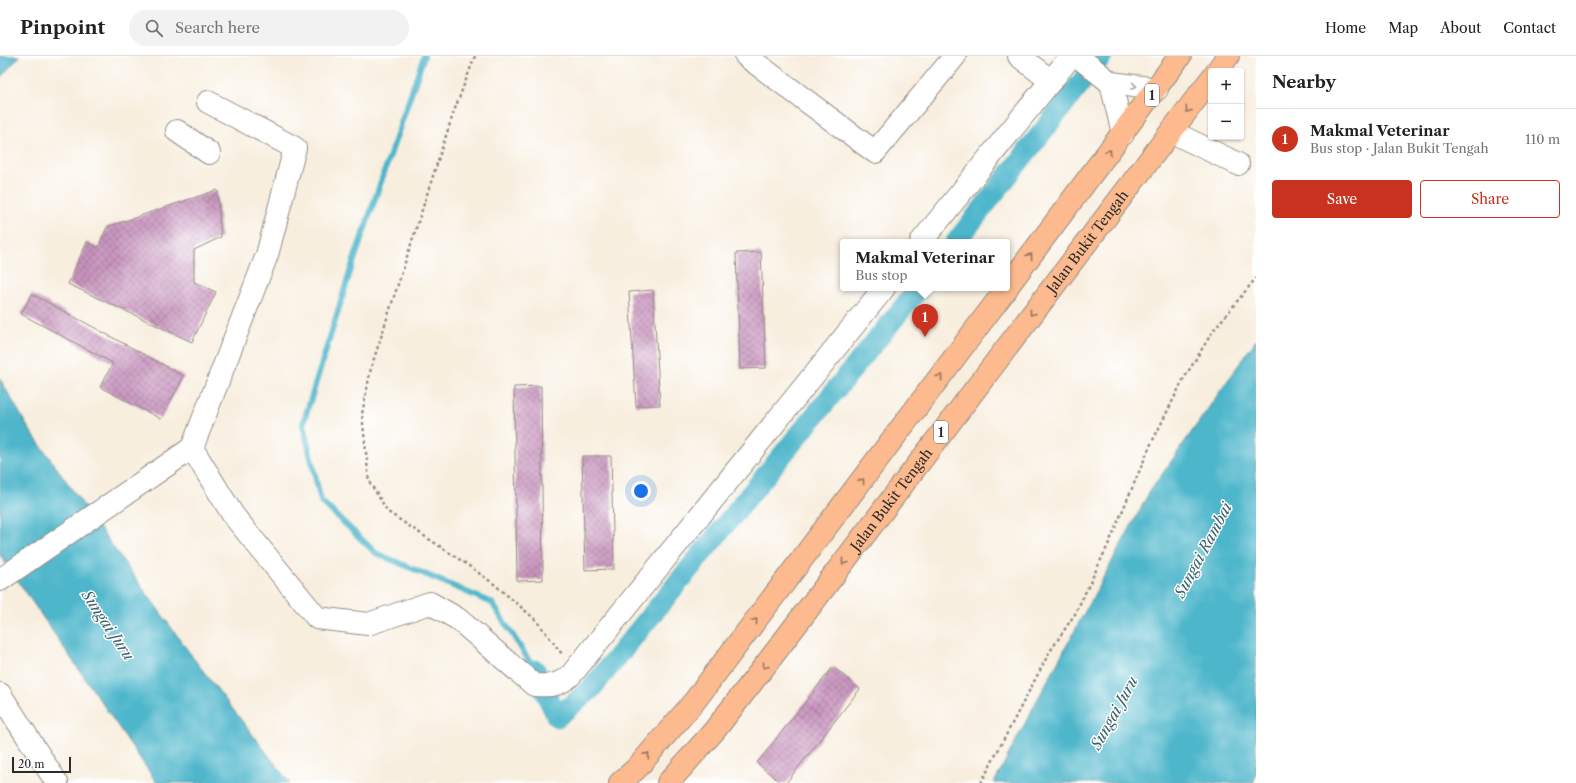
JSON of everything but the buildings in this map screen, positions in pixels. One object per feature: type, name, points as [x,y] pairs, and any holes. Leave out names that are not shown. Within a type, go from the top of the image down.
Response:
[{"type":"highway","name":"1","points":[[1010,284],[1157,89],[1180,56]]},
{"type":"highway","points":[[1219,68],[1228,56]]},
{"type":"highway","name":"Jalan Bukit Tengah","points":[[668,783],[714,731],[762,670],[999,356],[1208,83]]},
{"type":"highway","name":"1","points":[[620,783],[637,768],[693,703],[1005,291]]},
{"type":"street","points":[[746,56],[875,152],[955,56]]},
{"type":"street","points":[[1019,56],[1051,81]]},
{"type":"street","points":[[1089,67],[1123,134]]},
{"type":"street","points":[[923,239],[1051,81],[1089,67],[1157,89]]},
{"type":"street","points":[[0,580],[192,448],[267,255],[295,148],[208,102]]},
{"type":"street","points":[[177,131],[209,153]]},
{"type":"street","points":[[1172,132],[1238,164]]},
{"type":"street","points":[[192,448],[233,515],[317,618],[368,624],[430,603],[458,619],[542,686],[562,683],[882,291]]},
{"type":"street","points":[[0,694],[57,783]]},
{"type":"path","points":[[475,56],[453,114],[371,368],[362,414],[369,481],[388,512],[465,563],[536,620],[574,670]]},
{"type":"path","points":[[981,783],[1049,653],[1074,614],[1108,545],[1150,446],[1183,380],[1214,331],[1256,278]]},
{"type":"water","points":[[0,56],[20,56],[0,78]]},
{"type":"water","points":[[1256,340],[1256,775],[1253,783],[994,783],[1149,493]]},
{"type":"water","name":"Sungai Juru","points":[[0,379],[29,429],[121,558],[197,663],[290,783],[157,783],[0,555]]},
{"type":"waterway","points":[[424,56],[351,269],[303,424],[321,501],[376,553],[492,603],[535,670]]},
{"type":"waterway","points":[[958,239],[1102,56]]},
{"type":"waterway","points":[[535,670],[557,717],[590,690],[917,291]]},
{"type":"place","name":"Makmal Veterinar","points":[[925,337]]},
{"type":"water label","name":"Sungai Rambai","points":[[1203,550]]}]
